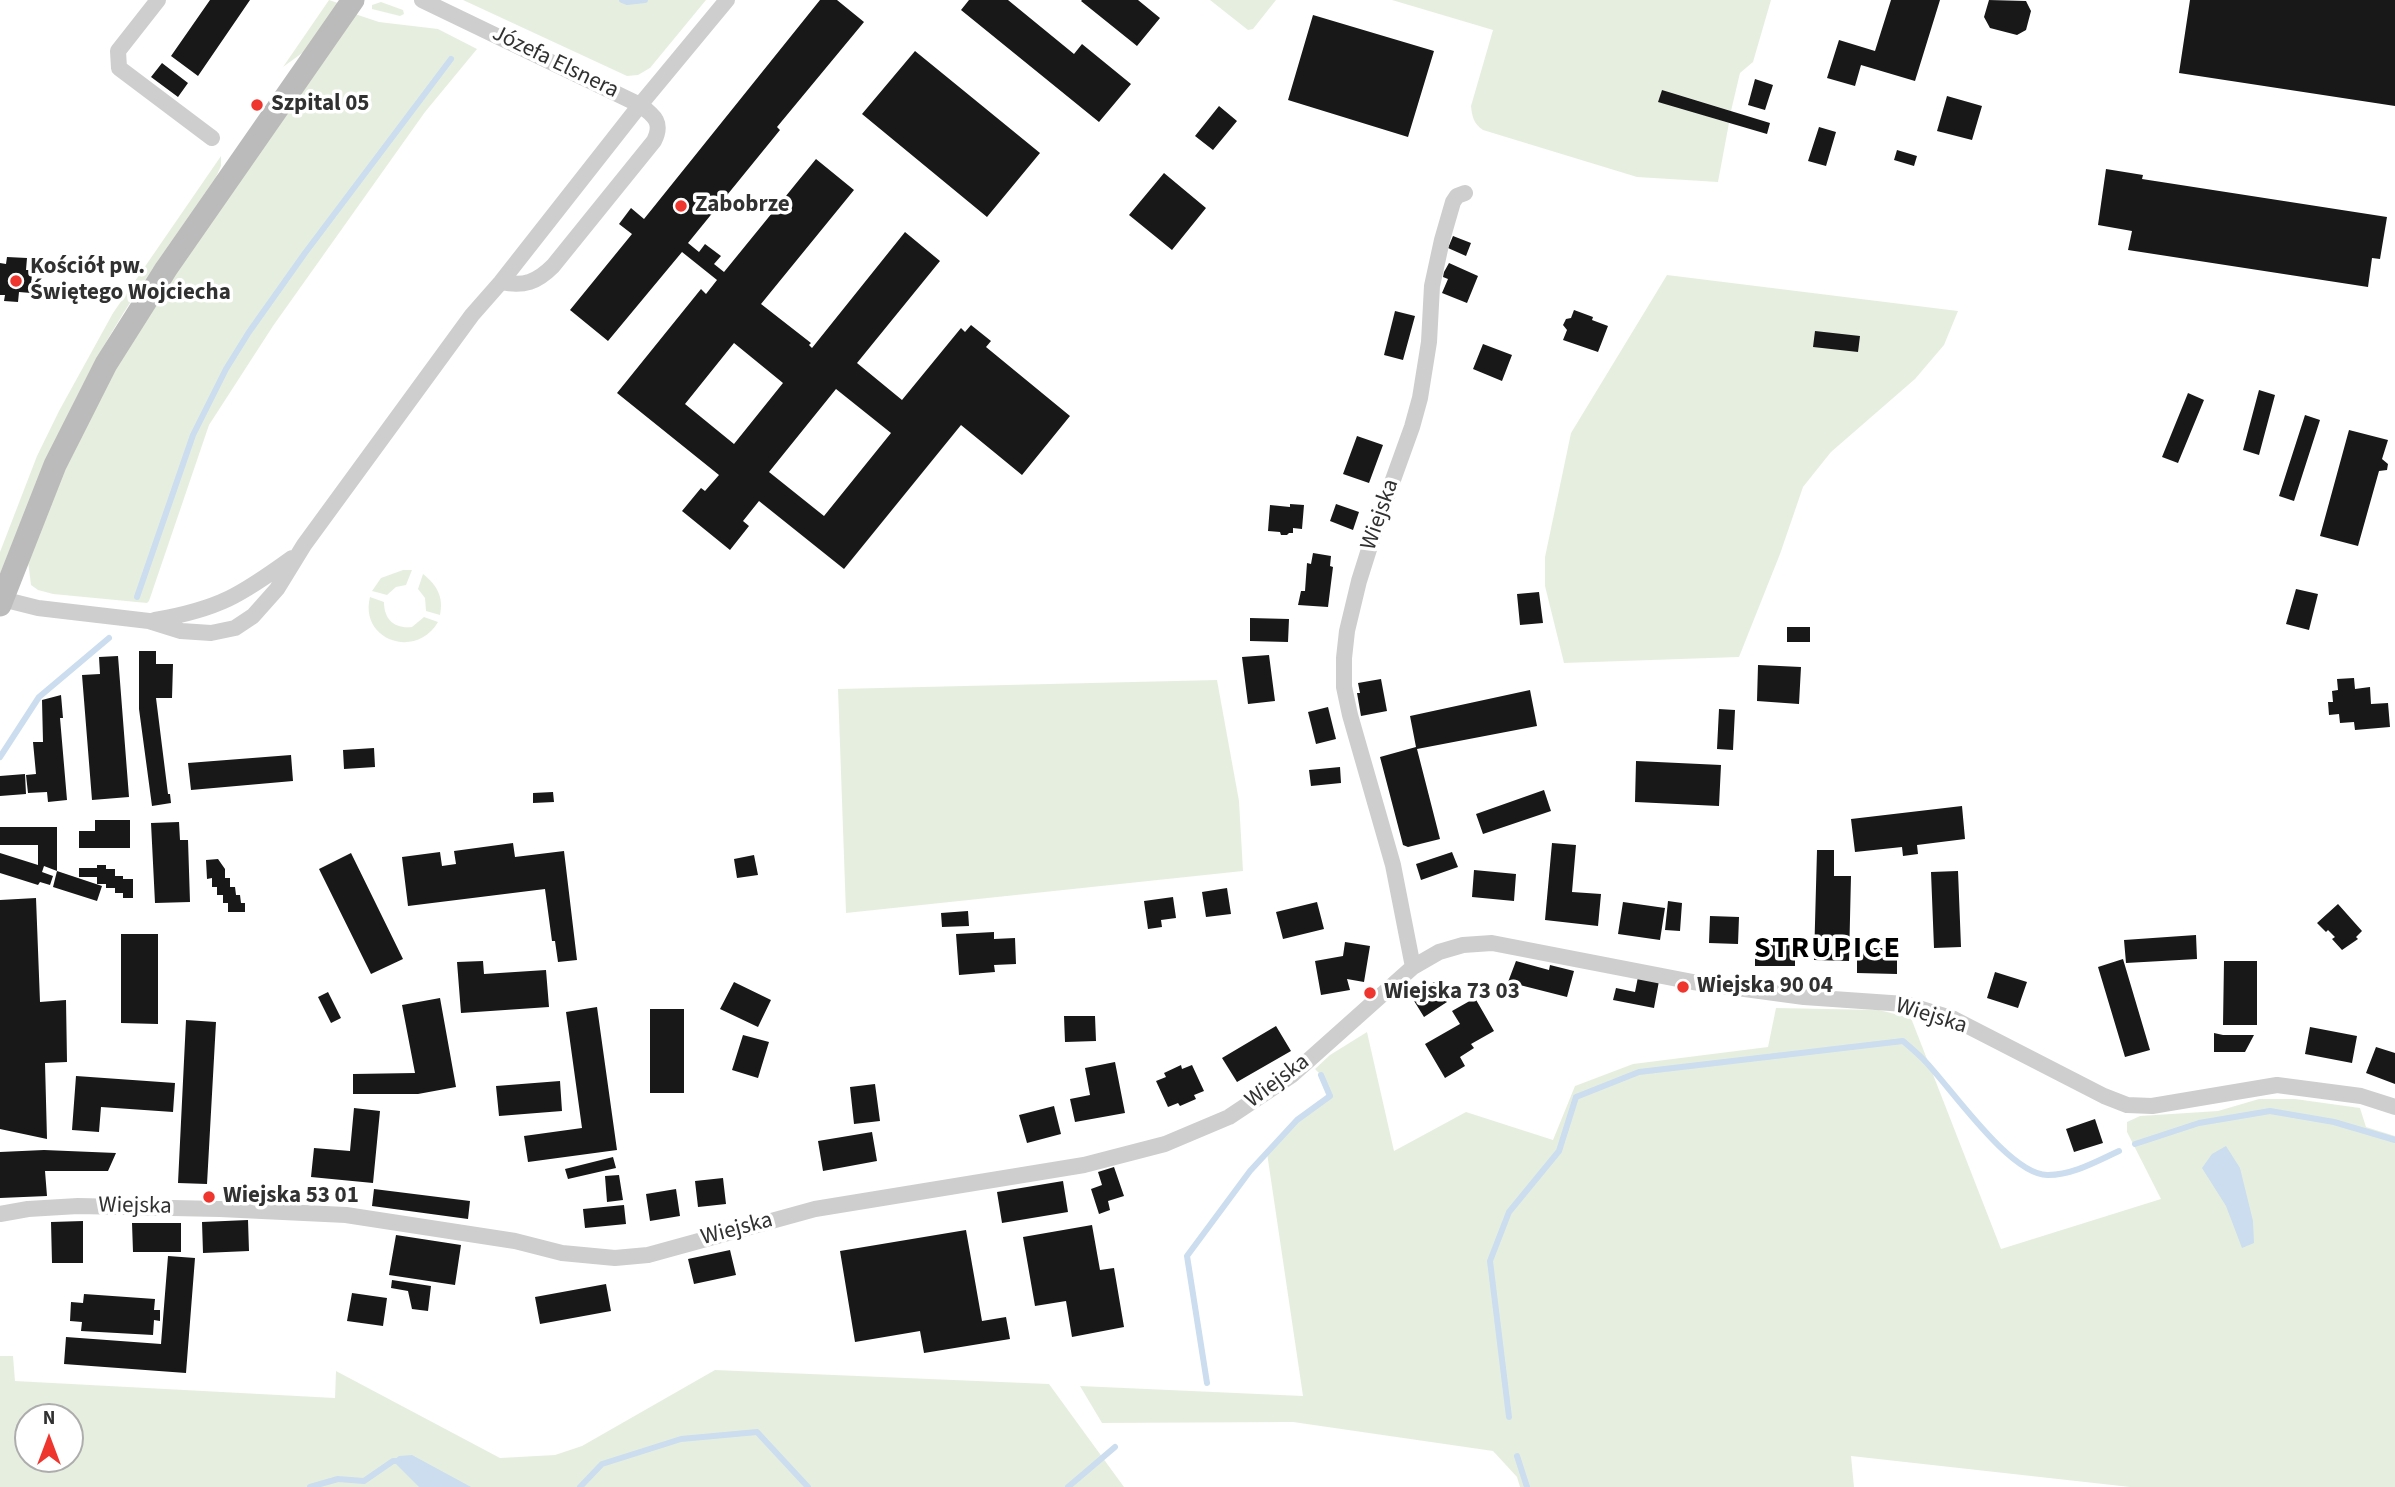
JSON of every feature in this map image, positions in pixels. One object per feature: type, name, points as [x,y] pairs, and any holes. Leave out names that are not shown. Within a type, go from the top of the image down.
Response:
[{"type":"street","points":[[158,0],[118,51],[119,68],[212,138]]},
{"type":"street","points":[[353,0],[166,269],[106,364],[55,465],[1,602],[149,621],[181,631],[211,633],[235,628],[253,616],[277,589],[297,554],[472,315],[640,105],[653,115],[659,124],[659,132],[654,141],[553,266],[541,278],[525,284],[501,282]]},
{"type":"street","name":"Józefa Elsnera","points":[[422,0],[640,105],[727,0]]},
{"type":"street","name":"Wiejska","points":[[1413,967],[1393,865],[1350,715],[1344,687],[1344,659],[1347,631],[1359,581],[1420,398],[1429,342],[1432,286],[1442,240],[1453,202],[1457,196],[1465,193]]},
{"type":"street","points":[[149,621],[204,610],[225,602],[247,590],[297,554]]},
{"type":"street","name":"Wiejska","points":[[0,1214],[28,1209],[78,1206],[346,1215],[515,1241],[562,1253],[615,1258],[648,1255],[815,1209],[1084,1165],[1166,1144],[1229,1117],[1292,1075],[1413,967],[1439,952],[1463,945],[1492,943],[1693,982],[1804,997],[1905,1004],[1954,1019],[2104,1096],[2127,1105],[2152,1107],[2277,1085],[2361,1096],[2395,1107]]},
{"type":"green space","points":[[329,0],[338,3],[305,51],[283,67]]},
{"type":"green space","points":[[463,0],[706,0],[650,68],[638,75],[627,76]]},
{"type":"green space","points":[[1210,0],[1276,0],[1253,29],[1248,30]]},
{"type":"green space","points":[[1392,0],[1771,0],[1753,62],[1740,73],[1731,111],[1662,90],[1659,101],[1729,123],[1718,182],[1637,177],[1483,130],[1474,120],[1471,106],[1493,30]]},
{"type":"green space","points":[[381,2],[403,10],[404,14],[400,16],[372,9],[372,5]]},
{"type":"green space","points":[[355,14],[379,22],[438,29],[477,49],[425,112],[273,326],[209,425],[149,601],[147,603],[53,594],[38,590],[31,585],[28,561],[65,467],[114,370],[176,273]]},
{"type":"green space","points":[[221,156],[221,166],[216,177],[124,313],[82,386],[0,574],[0,552],[37,456],[59,411],[113,313]]},
{"type":"green space","points":[[1667,275],[1958,311],[1944,345],[1915,379],[1831,452],[1803,487],[1739,657],[1564,663],[1545,586],[1545,557],[1571,433]]},
{"type":"green space","points":[[403,570],[412,570],[406,585],[396,587],[387,595],[372,591],[381,578]]},
{"type":"green space","points":[[423,574],[438,592],[440,615],[426,611],[425,598],[418,589]]},
{"type":"green space","points":[[370,597],[384,602],[388,618],[396,625],[412,627],[424,617],[438,622],[428,634],[417,640],[392,640],[381,634],[373,624],[369,612]]},
{"type":"green space","points":[[1217,680],[1239,801],[1243,871],[846,913],[838,689]]},
{"type":"green space","points":[[1776,1008],[1879,1010],[1911,1018],[2001,1249],[2161,1199],[2127,1132],[2127,1122],[2140,1116],[2218,1111],[2259,1099],[2295,1099],[2360,1108],[2366,1127],[2395,1136],[2395,1487],[2130,1487],[1851,1456],[1854,1487],[1520,1487],[1517,1477],[1493,1451],[1293,1422],[1102,1423],[1080,1386],[1303,1396],[1267,1153],[1297,1120],[1330,1096],[1321,1075],[1315,1069],[1330,1055],[1367,1032],[1394,1151],[1466,1112],[1553,1140],[1575,1086],[1633,1064],[1768,1047]]},
{"type":"green space","points":[[0,1356],[13,1356],[15,1381],[335,1398],[336,1371],[500,1458],[555,1455],[582,1446],[715,1370],[1049,1384],[1124,1487],[0,1487]]},
{"type":"water","points":[[2226,1146],[2240,1168],[2253,1221],[2254,1243],[2242,1248],[2226,1206],[2202,1168],[2212,1154]]},
{"type":"water","points":[[412,1455],[471,1487],[419,1487],[393,1461],[399,1456]]},
{"type":"building","points":[[210,0],[250,0],[198,76],[171,56]]},
{"type":"building","points":[[820,0],[837,0],[864,22],[777,127],[780,130],[688,243],[699,252],[705,244],[721,256],[714,264],[724,272],[816,159],[854,190],[761,304],[811,343],[809,345],[812,348],[905,232],[940,261],[857,363],[902,400],[961,328],[965,332],[971,325],[991,341],[986,347],[1070,416],[1022,475],[961,425],[844,569],[759,501],[743,521],[749,526],[730,550],[682,511],[701,488],[705,491],[719,475],[617,393],[701,289],[706,294],[717,280],[682,252],[608,341],[570,310],[632,234],[619,224],[631,208],[644,219]],"holes":[[[734,343],[783,383],[734,444],[685,404]],[[836,389],[891,433],[824,516],[769,472]]]},
{"type":"building","points":[[969,0],[1008,0],[1074,54],[1082,44],[1131,84],[1099,122],[961,10]]},
{"type":"building","points":[[1082,0],[1138,0],[1160,18],[1137,46]]},
{"type":"building","points":[[1891,0],[1940,0],[1915,81],[1861,65],[1855,86],[1827,78],[1839,40],[1875,51]]},
{"type":"building","points":[[1989,0],[2026,1],[2031,11],[2026,30],[2017,35],[1990,28],[1984,17]]},
{"type":"building","points":[[2190,0],[2395,0],[2395,106],[2179,73]]},
{"type":"building","points":[[1313,15],[1434,51],[1408,137],[1288,100]]},
{"type":"building","points":[[915,51],[1040,153],[987,217],[862,114]]},
{"type":"building","points":[[162,63],[188,83],[178,97],[151,77]]},
{"type":"building","points":[[1755,79],[1773,85],[1765,110],[1748,105]]},
{"type":"building","points":[[1662,90],[1770,123],[1767,134],[1658,102]]},
{"type":"building","points":[[1947,96],[1982,106],[1972,140],[1937,131]]},
{"type":"building","points":[[1219,106],[1237,121],[1213,150],[1195,136]]},
{"type":"building","points":[[1819,127],[1836,132],[1826,166],[1808,161]]},
{"type":"building","points":[[1897,150],[1917,156],[1914,166],[1894,160]]},
{"type":"building","points":[[2106,169],[2143,175],[2142,179],[2387,217],[2380,259],[2372,258],[2368,287],[2128,250],[2132,231],[2098,225]]},
{"type":"building","points":[[1164,173],[1206,208],[1172,250],[1129,215]]},
{"type":"building","points":[[1453,236],[1471,243],[1466,256],[1448,248]]},
{"type":"building","name":"Kościół pw. Świętego Wojciecha","points":[[7,257],[27,258],[26,270],[32,270],[31,293],[19,292],[18,302],[4,301],[5,295],[0,295],[0,263],[6,264]]},
{"type":"building","points":[[1449,263],[1478,276],[1467,303],[1442,293],[1448,279],[1443,277],[1444,272]]},
{"type":"building","points":[[1574,310],[1608,326],[1598,352],[1563,340],[1567,330],[1563,325],[1566,319],[1571,318]]},
{"type":"building","points":[[1395,311],[1415,316],[1403,360],[1384,355]]},
{"type":"building","points":[[1815,331],[1860,336],[1858,352],[1813,347]]},
{"type":"building","points":[[1483,344],[1512,355],[1502,381],[1473,369]]},
{"type":"building","points":[[2259,390],[2275,395],[2259,455],[2243,450]]},
{"type":"building","points":[[2188,393],[2204,400],[2178,463],[2162,457]]},
{"type":"building","points":[[2305,415],[2320,420],[2294,501],[2279,496]]},
{"type":"building","points":[[2349,430],[2388,440],[2382,459],[2388,464],[2387,470],[2379,471],[2358,546],[2320,536]]},
{"type":"building","points":[[1357,436],[1383,445],[1369,483],[1343,474]]},
{"type":"building","points":[[1290,504],[1304,505],[1302,529],[1293,528],[1293,533],[1287,535],[1268,531],[1270,505],[1290,507]]},
{"type":"building","points":[[1336,504],[1359,512],[1353,530],[1330,521]]},
{"type":"building","points":[[1313,553],[1331,556],[1330,566],[1333,567],[1328,607],[1298,605],[1301,591],[1305,591],[1307,563],[1311,564]]},
{"type":"building","points":[[2296,589],[2318,594],[2309,630],[2286,624]]},
{"type":"building","points":[[1539,592],[1543,623],[1520,625],[1517,594]]},
{"type":"building","points":[[1250,618],[1289,619],[1288,642],[1250,641]]},
{"type":"building","points":[[1787,627],[1810,627],[1810,642],[1787,642]]},
{"type":"building","points":[[139,651],[156,651],[156,664],[173,664],[172,698],[156,698],[171,803],[152,806],[139,709]]},
{"type":"building","points":[[1269,655],[1275,701],[1248,704],[1242,657]]},
{"type":"building","points":[[118,656],[129,797],[92,800],[82,675],[100,674],[99,657]]},
{"type":"building","points":[[1758,665],[1801,667],[1799,704],[1757,701]]},
{"type":"building","points":[[2354,678],[2355,689],[2370,687],[2371,704],[2388,703],[2390,727],[2355,730],[2354,722],[2340,723],[2339,714],[2329,715],[2328,702],[2333,702],[2332,691],[2338,690],[2337,679]]},
{"type":"building","points":[[1381,679],[1387,711],[1361,716],[1358,683]]},
{"type":"building","points":[[1530,690],[1537,726],[1417,749],[1440,839],[1408,847],[1403,845],[1380,757],[1416,747],[1410,716]]},
{"type":"building","points":[[61,695],[63,718],[60,718],[67,800],[48,802],[47,792],[28,793],[26,775],[36,774],[33,742],[43,742],[42,700]]},
{"type":"building","points":[[1328,707],[1336,739],[1316,744],[1308,712]]},
{"type":"building","points":[[1719,709],[1735,710],[1733,750],[1717,749]]},
{"type":"building","points":[[374,748],[375,767],[344,769],[343,750]]},
{"type":"building","points":[[291,755],[293,781],[191,790],[188,763]]},
{"type":"building","points":[[1636,761],[1721,765],[1719,806],[1635,802]]},
{"type":"building","points":[[1340,767],[1341,783],[1311,786],[1309,770]]},
{"type":"building","points":[[25,774],[26,794],[0,796],[0,776]]},
{"type":"building","points":[[1544,790],[1551,811],[1483,834],[1476,814]]},
{"type":"building","points":[[553,792],[554,802],[533,803],[533,793]]},
{"type":"building","points":[[1962,806],[1965,839],[1917,845],[1918,854],[1903,856],[1902,847],[1855,852],[1851,819]]},
{"type":"building","points":[[95,820],[130,820],[130,848],[79,848],[79,831],[95,831]]},
{"type":"building","points":[[179,822],[180,840],[188,840],[190,902],[155,903],[151,823]]},
{"type":"building","points":[[0,827],[57,827],[57,871],[44,866],[42,872],[53,876],[50,885],[40,882],[38,885],[0,873],[0,853],[38,865],[38,845],[0,845]]},
{"type":"building","points":[[513,843],[515,857],[564,851],[577,960],[558,962],[555,941],[552,941],[545,889],[408,906],[402,857],[440,852],[442,866],[456,864],[454,851]]},
{"type":"building","points":[[1552,843],[1576,845],[1572,892],[1601,894],[1598,926],[1545,920]]},
{"type":"building","points":[[1817,850],[1834,850],[1834,876],[1851,876],[1849,961],[1814,960]]},
{"type":"building","points":[[1452,852],[1458,867],[1421,880],[1416,864]]},
{"type":"building","points":[[351,853],[403,959],[371,974],[319,869]]},
{"type":"building","points":[[754,855],[758,875],[737,878],[734,859]]},
{"type":"building","points":[[218,859],[225,869],[225,878],[230,878],[230,887],[235,887],[241,903],[245,903],[245,912],[228,912],[228,903],[223,903],[223,895],[217,895],[217,887],[212,887],[212,878],[207,879],[206,860]]},
{"type":"building","points":[[97,865],[115,869],[115,876],[133,879],[133,898],[123,898],[123,893],[115,893],[115,888],[97,884],[97,877],[79,877],[79,868],[97,868]]},
{"type":"building","points":[[1474,870],[1516,874],[1514,901],[1472,897]]},
{"type":"building","points":[[57,871],[102,886],[97,901],[53,887]]},
{"type":"building","points":[[1958,871],[1961,947],[1934,948],[1931,872]]},
{"type":"building","points":[[1227,888],[1231,914],[1206,917],[1202,892]]},
{"type":"building","points":[[1173,897],[1176,918],[1161,920],[1162,927],[1148,929],[1144,901]]},
{"type":"building","points":[[36,898],[40,1002],[66,1000],[67,1062],[45,1063],[47,1139],[0,1129],[0,900]]},
{"type":"building","points":[[1668,901],[1682,903],[1680,931],[1665,930]]},
{"type":"building","points":[[1317,902],[1324,929],[1283,939],[1276,912]]},
{"type":"building","points":[[1623,902],[1665,908],[1660,940],[1618,934]]},
{"type":"building","points":[[2338,904],[2362,931],[2356,937],[2358,939],[2342,950],[2332,939],[2335,937],[2317,923]]},
{"type":"building","points":[[968,911],[969,926],[942,927],[941,913]]},
{"type":"building","points":[[1710,916],[1739,917],[1738,944],[1709,943]]},
{"type":"building","points":[[994,932],[994,939],[1015,938],[1016,964],[994,965],[995,972],[959,975],[956,934]]},
{"type":"building","points":[[121,934],[158,934],[158,1024],[121,1023]]},
{"type":"building","points":[[2196,935],[2197,959],[2126,963],[2124,940]]},
{"type":"building","points":[[1755,938],[1795,938],[1795,966],[1755,966]]},
{"type":"building","points":[[1345,942],[1370,946],[1364,982],[1347,979],[1350,990],[1321,995],[1315,961],[1343,956]]},
{"type":"building","points":[[1857,948],[1897,948],[1897,974],[1857,973]]},
{"type":"building","points":[[2123,959],[2150,1050],[2125,1057],[2098,967]]},
{"type":"building","points":[[483,961],[484,974],[546,970],[549,1007],[461,1013],[457,962]]},
{"type":"building","points":[[1516,961],[1549,970],[1550,965],[1574,971],[1567,997],[1508,982]]},
{"type":"building","points":[[2224,961],[2257,961],[2257,1025],[2223,1025]]},
{"type":"building","points":[[1995,972],[2027,982],[2018,1008],[1987,998]]},
{"type":"building","points":[[1638,977],[1659,981],[1654,1008],[1613,1000],[1616,988],[1635,992]]},
{"type":"building","points":[[734,982],[771,1000],[758,1027],[720,1009]]},
{"type":"building","points":[[1434,982],[1447,1002],[1424,1017],[1411,996]]},
{"type":"building","points":[[328,992],[341,1018],[331,1023],[318,997]]},
{"type":"building","points":[[440,998],[456,1087],[418,1094],[353,1094],[353,1074],[415,1073],[402,1005]]},
{"type":"building","points":[[1475,998],[1494,1031],[1471,1044],[1474,1048],[1460,1057],[1465,1066],[1445,1078],[1425,1044],[1460,1024],[1452,1011]]},
{"type":"building","points":[[597,1007],[617,1150],[528,1162],[524,1136],[582,1128],[566,1012]]},
{"type":"building","points":[[650,1009],[684,1009],[684,1093],[650,1093]]},
{"type":"building","points":[[1064,1016],[1095,1016],[1096,1041],[1065,1042]]},
{"type":"building","points":[[186,1020],[216,1022],[207,1184],[178,1183]]},
{"type":"building","points":[[1276,1026],[1291,1051],[1237,1082],[1222,1058]]},
{"type":"building","points":[[2310,1027],[2357,1036],[2352,1063],[2305,1054]]},
{"type":"building","points":[[2214,1033],[2254,1035],[2245,1052],[2214,1052]]},
{"type":"building","points":[[743,1035],[769,1042],[758,1078],[732,1070]]},
{"type":"building","points":[[2376,1047],[2395,1053],[2395,1084],[2366,1073]]},
{"type":"building","points":[[1115,1062],[1125,1113],[1075,1122],[1070,1099],[1090,1095],[1085,1068]]},
{"type":"building","points":[[1181,1065],[1182,1069],[1192,1065],[1204,1091],[1194,1095],[1196,1099],[1180,1106],[1178,1103],[1168,1107],[1156,1081],[1166,1077],[1164,1073]]},
{"type":"building","points":[[76,1076],[175,1083],[173,1112],[101,1107],[99,1132],[72,1130]]},
{"type":"building","points":[[560,1081],[562,1111],[499,1116],[496,1086]]},
{"type":"building","points":[[875,1084],[880,1121],[854,1124],[850,1087]]},
{"type":"building","points":[[1054,1106],[1061,1134],[1027,1143],[1019,1115]]},
{"type":"building","points":[[354,1108],[380,1111],[373,1183],[311,1177],[314,1148],[350,1151]]},
{"type":"building","points":[[2095,1119],[2103,1143],[2074,1152],[2066,1129]]},
{"type":"building","points":[[872,1132],[877,1161],[823,1171],[818,1141]]},
{"type":"building","points":[[44,1150],[116,1153],[108,1171],[45,1171],[47,1196],[0,1198],[0,1152]]},
{"type":"building","points":[[613,1157],[616,1168],[568,1179],[565,1169]]},
{"type":"building","points":[[1114,1167],[1124,1196],[1108,1201],[1110,1210],[1099,1214],[1091,1189],[1102,1185],[1098,1172]]},
{"type":"building","points":[[619,1175],[623,1200],[607,1202],[605,1176]]},
{"type":"building","points":[[723,1178],[726,1204],[698,1207],[695,1181]]},
{"type":"building","points":[[1063,1181],[1068,1212],[1002,1223],[997,1192]]},
{"type":"building","points":[[374,1189],[470,1201],[468,1219],[372,1206]]},
{"type":"building","points":[[676,1189],[680,1216],[650,1221],[646,1194]]},
{"type":"building","points":[[624,1205],[626,1224],[585,1228],[583,1209]]},
{"type":"building","points":[[248,1220],[249,1251],[203,1253],[202,1222]]},
{"type":"building","points":[[83,1221],[83,1263],[52,1263],[51,1222]]},
{"type":"building","points":[[132,1223],[181,1223],[181,1252],[133,1252]]},
{"type":"building","points":[[1092,1225],[1100,1270],[1114,1268],[1124,1327],[1072,1337],[1066,1301],[1035,1306],[1023,1237]]},
{"type":"building","points":[[966,1230],[982,1321],[1006,1317],[1010,1339],[924,1353],[920,1331],[855,1342],[840,1251]]},
{"type":"building","points":[[396,1235],[461,1245],[455,1285],[389,1275]]},
{"type":"building","points":[[730,1250],[736,1275],[694,1284],[688,1259]]},
{"type":"building","points":[[168,1256],[195,1258],[186,1373],[64,1364],[66,1337],[161,1344]]},
{"type":"building","points":[[392,1280],[431,1286],[428,1311],[412,1309],[408,1291],[391,1288]]},
{"type":"building","points":[[606,1284],[611,1311],[540,1324],[535,1297]]},
{"type":"building","points":[[352,1293],[387,1298],[383,1326],[347,1321]]},
{"type":"building","points":[[84,1294],[155,1299],[154,1310],[160,1310],[160,1321],[154,1320],[153,1335],[81,1331],[82,1322],[70,1321],[71,1302],[83,1303]]},
{"type":"waterway","points":[[622,0],[645,0]]},
{"type":"waterway","points":[[137,597],[193,435],[226,369],[305,253],[451,59]]},
{"type":"waterway","points":[[0,757],[39,697],[109,638]]},
{"type":"waterway","points":[[1509,1417],[1490,1261],[1509,1212],[1559,1151],[1576,1097],[1639,1072],[1903,1041],[1923,1059],[1999,1146],[2033,1171],[2048,1175],[2067,1173],[2119,1151]]},
{"type":"waterway","points":[[1207,1383],[1187,1256],[1250,1171],[1297,1120],[1330,1096],[1321,1075]]},
{"type":"waterway","points":[[2135,1144],[2199,1123],[2270,1111],[2334,1122],[2395,1140]]},
{"type":"waterway","points":[[580,1487],[602,1464],[681,1439],[757,1432],[808,1487]]},
{"type":"waterway","points":[[1068,1487],[1115,1447]]},
{"type":"waterway","points":[[1517,1456],[1527,1487]]},
{"type":"waterway","points":[[310,1487],[338,1479],[364,1481],[393,1461],[399,1461]]},
{"type":"place","name":"Szpital 05","points":[[257,105]]},
{"type":"place","name":"Zabobrze","points":[[681,206]]},
{"type":"place","name":"Kościół pw. Świętego Wojciecha","points":[[16,281]]},
{"type":"place","name":"Wiejska 90 04","points":[[1683,987]]},
{"type":"place","name":"Wiejska 73 03","points":[[1370,993]]},
{"type":"place","name":"Wiejska 53 01","points":[[209,1197]]},
{"type":"district","name":"STRUPICE","points":[[1828,950]]}]
